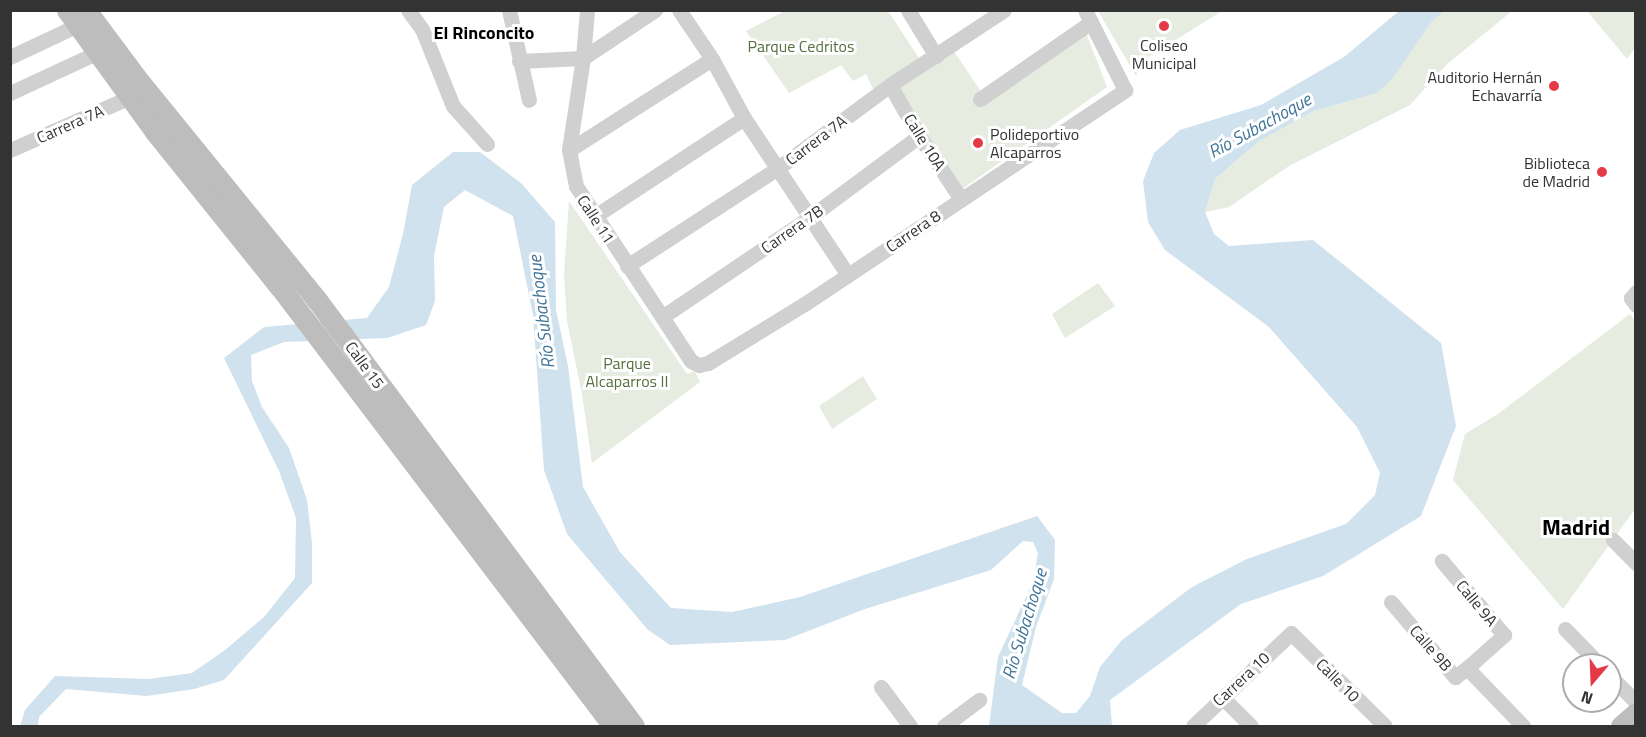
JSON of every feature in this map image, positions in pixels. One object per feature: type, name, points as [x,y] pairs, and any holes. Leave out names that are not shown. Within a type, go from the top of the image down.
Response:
[{"type":"street","points":[[408,10],[422,29],[453,106],[487,144]]},
{"type":"street","points":[[509,10],[529,100]]},
{"type":"street","name":"Calle 11","points":[[587,10],[583,58],[569,150],[576,186],[691,361],[699,365]]},
{"type":"street","points":[[519,61],[583,58],[656,10]]},
{"type":"street","points":[[679,10],[712,59],[744,118],[848,275]]},
{"type":"street","points":[[908,10],[936,56]]},
{"type":"street","name":"Carrera 7A","points":[[627,266],[778,168],[890,85],[1004,10]]},
{"type":"street","points":[[10,57],[77,15]]},
{"type":"street","name":"Calle 15","points":[[77,15],[96,53],[280,287],[331,357],[442,486],[634,726]]},
{"type":"street","name":"Calle 15","points":[[77,15],[135,76],[317,300],[356,352],[442,486],[613,726]]},
{"type":"street","points":[[980,99],[1088,16]]},
{"type":"street","name":"Carrera 8","points":[[699,365],[708,363],[848,275],[1125,90],[1088,16]]},
{"type":"street","points":[[10,93],[96,53]]},
{"type":"street","points":[[569,150],[712,59]]},
{"type":"street","name":"Calle 10A","points":[[890,85],[919,136],[961,199]]},
{"type":"street","name":"Carrera 7A","points":[[10,150],[130,97]]},
{"type":"street","points":[[595,216],[744,118]]},
{"type":"street","name":"Carrera 7B","points":[[662,317],[810,217],[919,136]]},
{"type":"street","points":[[280,287],[300,278]]},
{"type":"street","points":[[1613,540],[1635,563]]},
{"type":"street","name":"Calle 9A","points":[[1442,561],[1504,635],[1467,668]]},
{"type":"street","name":"Calle 9B","points":[[1390,602],[1455,677],[1467,668],[1523,726]]},
{"type":"street","points":[[1565,629],[1588,653]]},
{"type":"street","name":"Carrera 10","points":[[1193,726],[1291,633]]},
{"type":"street","name":"Calle 10","points":[[1291,633],[1385,726]]},
{"type":"street","points":[[881,687],[910,726]]},
{"type":"street","points":[[1622,688],[1635,702]]},
{"type":"street","points":[[1222,697],[1251,726]]},
{"type":"street","points":[[944,726],[979,700]]},
{"type":"street","points":[[1621,726],[1635,713]]},
{"type":"green space","name":"Parque Cedritos","points":[[785,11],[888,11],[919,58],[875,93],[866,74],[853,81],[841,65],[789,93],[746,31]]},
{"type":"green space","points":[[1098,11],[1222,11],[1142,61],[1136,76]]},
{"type":"green space","points":[[1444,11],[1512,11],[1446,65],[1410,105],[1289,166],[1229,207],[1205,212],[1215,179],[1259,141],[1314,111],[1377,93],[1430,24]]},
{"type":"green space","points":[[1587,11],[1635,11],[1635,48],[1627,59]]},
{"type":"green space","points":[[1085,30],[1107,87],[958,192],[894,86],[953,50],[984,96]]},
{"type":"green space","name":"Parque Alcaparros II","points":[[569,201],[687,374],[695,371],[700,382],[592,463],[582,394],[567,321],[564,275]]},
{"type":"green space","points":[[1098,283],[1115,306],[1065,338],[1052,314]]},
{"type":"green space","points":[[1630,314],[1636,322],[1635,509],[1563,609],[1453,480],[1465,434],[1498,414]]},
{"type":"green space","points":[[863,376],[877,399],[832,429],[819,406]]},
{"type":"water","name":"Río Subachoque","points":[[1399,11],[1444,11],[1430,24],[1392,79],[1377,93],[1314,111],[1259,141],[1215,179],[1205,212],[1214,234],[1229,246],[1313,240],[1441,343],[1456,426],[1421,516],[1323,576],[1241,604],[1110,700],[1112,726],[989,726],[998,657],[1033,582],[1038,553],[1033,542],[1023,541],[991,570],[865,609],[785,640],[670,645],[648,630],[567,534],[544,470],[533,315],[513,216],[465,190],[444,207],[434,256],[435,301],[426,325],[387,338],[284,342],[251,355],[252,381],[262,407],[289,448],[307,500],[312,543],[312,583],[224,680],[194,689],[147,696],[66,689],[39,717],[38,726],[20,726],[25,710],[55,676],[149,679],[192,673],[225,650],[264,617],[295,578],[296,518],[279,471],[224,358],[264,327],[367,318],[389,287],[403,234],[412,185],[453,152],[480,152],[522,184],[555,222],[556,310],[568,366],[583,487],[620,552],[671,608],[732,612],[800,597],[1037,516],[1055,540],[1054,579],[1036,627],[1022,685],[1062,713],[1076,713],[1090,696],[1100,667],[1122,640],[1192,587],[1247,559],[1346,524],[1375,495],[1380,473],[1357,427],[1269,327],[1165,250],[1148,222],[1143,181],[1154,153],[1180,130],[1261,105],[1344,57]]},
{"type":"place","name":"Coliseo Municipal","points":[[1164,26]]},
{"type":"place","name":"Auditorio Hernán Echavarría","points":[[1554,86]]},
{"type":"place","name":"Polideportivo Alcaparros","points":[[978,143]]},
{"type":"place","name":"Biblioteca de Madrid","points":[[1602,172]]},
{"type":"district","name":"El Rinconcito","points":[[484,33]]},
{"type":"district","name":"Madrid","points":[[1576,528]]}]
